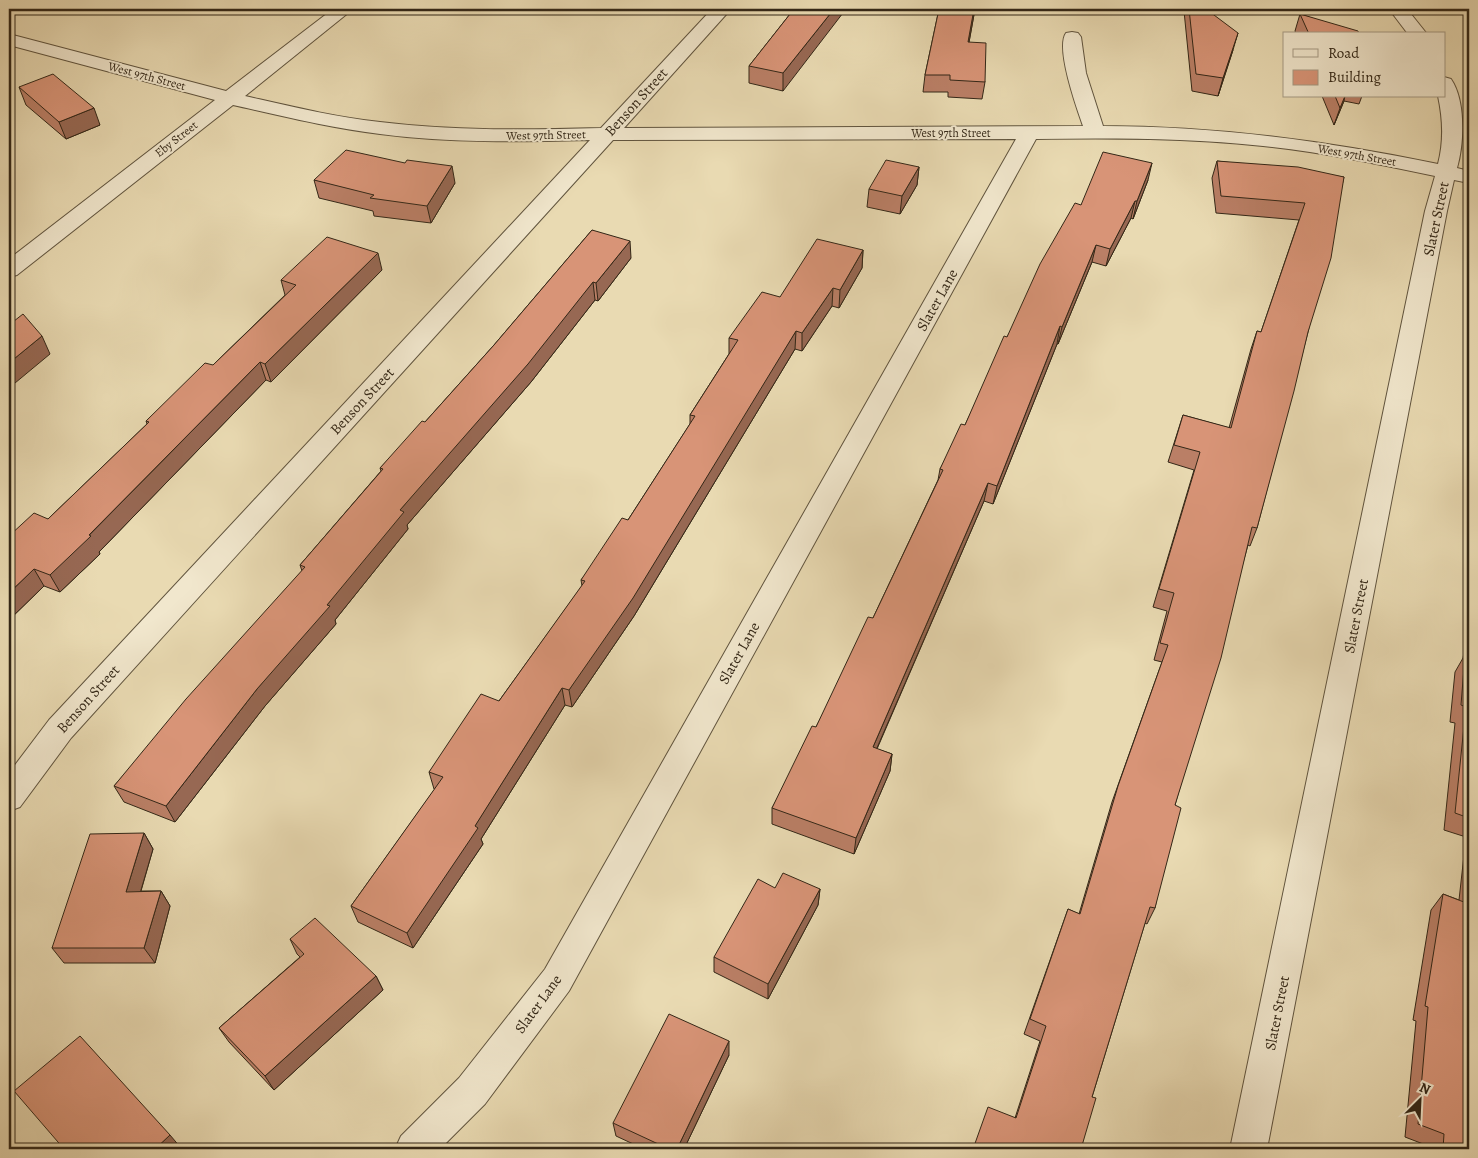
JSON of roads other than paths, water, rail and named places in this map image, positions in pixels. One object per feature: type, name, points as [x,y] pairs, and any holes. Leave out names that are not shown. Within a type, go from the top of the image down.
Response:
[{"type":"street","name":"Eby Street","points":[[9,270],[344,9]]},
{"type":"street","name":"Benson Street","points":[[9,798],[26,772],[60,729],[722,9]]},
{"type":"street","points":[[1398,9],[1416,32]]},
{"type":"street","points":[[1072,37],[1072,50],[1077,79],[1095,132]]},
{"type":"street","name":"West 97th Street","points":[[9,39],[229,98],[309,116],[378,128],[438,133],[521,136],[1164,132],[1263,140],[1360,154],[1458,174]]},
{"type":"street","name":"Slater Street","points":[[1250,1149],[1434,221],[1458,174],[1451,154],[1453,118],[1446,91]]},
{"type":"street","name":"Slater Lane","points":[[414,1149],[472,1091],[557,980],[1030,132]]}]
